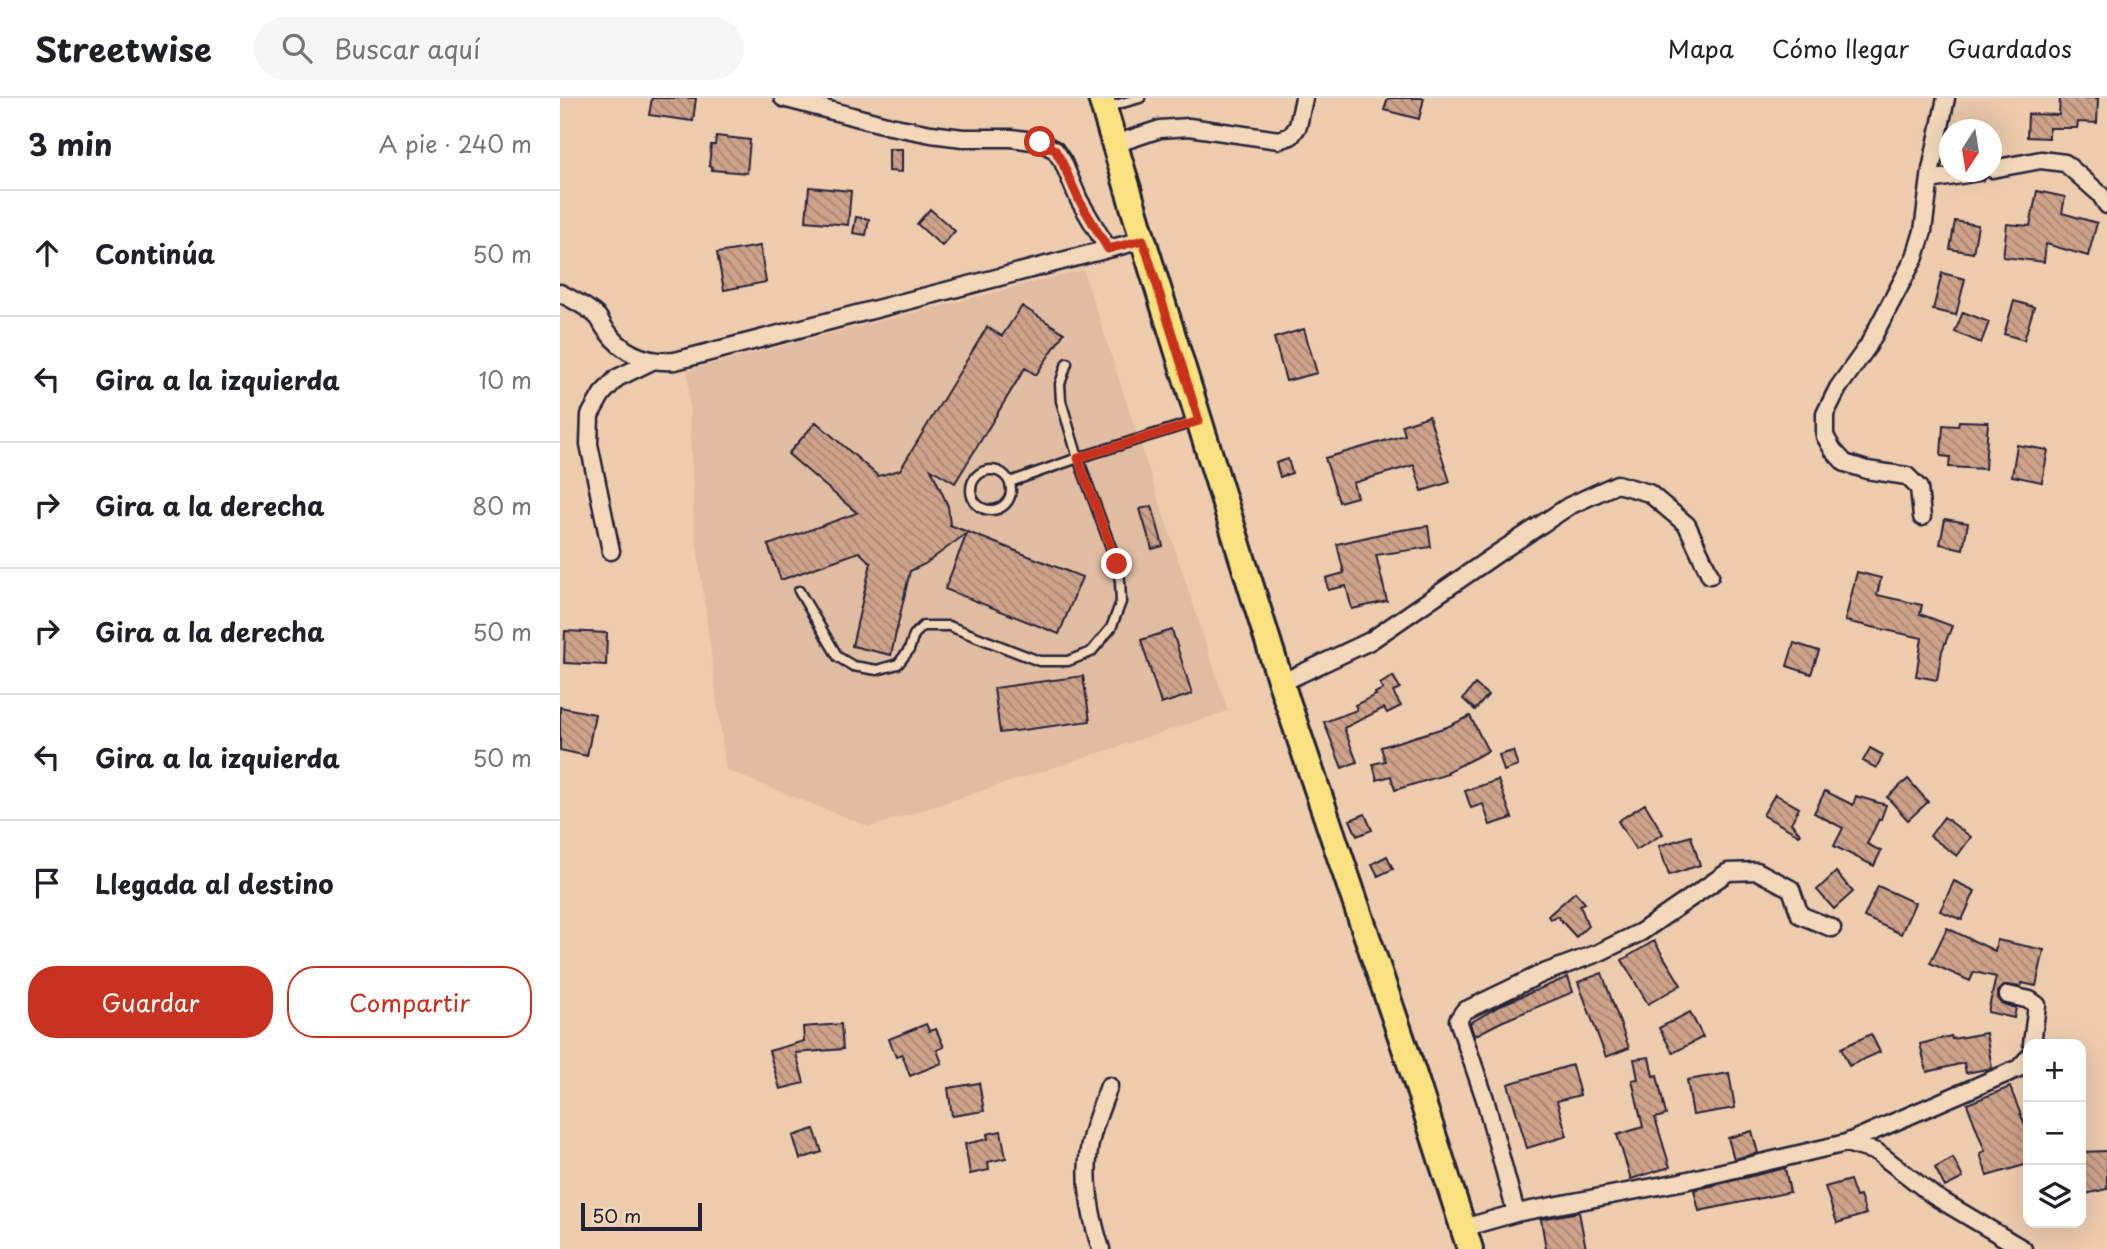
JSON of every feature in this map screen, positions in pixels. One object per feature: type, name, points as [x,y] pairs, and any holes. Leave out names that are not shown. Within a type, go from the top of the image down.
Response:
[{"type":"main road","points":[[1103,103],[1281,682],[1411,1065],[1466,1238]]},
{"type":"street","points":[[783,98],[931,134],[1040,142],[1055,150],[1059,156],[1079,200],[1108,249]]},
{"type":"street","points":[[1115,144],[1160,129],[1189,127],[1279,139],[1291,136],[1298,126],[1304,98]]},
{"type":"street","points":[[1922,517],[1919,488],[1907,476],[1867,470],[1845,463],[1825,436],[1825,414],[1838,388],[1868,346],[1915,257],[1923,231],[1946,98]]},
{"type":"street","points":[[2002,167],[2041,160],[2065,163],[2101,194],[2107,205]]},
{"type":"street","points":[[1930,180],[1939,179]]},
{"type":"street","points":[[560,293],[586,306],[628,352],[652,361],[675,360],[1143,240]]},
{"type":"street","points":[[611,551],[589,444],[590,415],[602,394],[617,378],[652,361]]},
{"type":"street","points":[[1281,682],[1370,641],[1569,506],[1617,484],[1649,493],[1686,525],[1710,575]]},
{"type":"street","points":[[1516,1213],[1485,1099],[1458,1020],[1464,1011],[1541,974],[1598,953],[1642,932],[1728,872],[1757,871],[1791,889],[1800,915],[1832,928]]},
{"type":"street","points":[[2008,995],[2029,1000],[2037,1005],[2033,1039]]},
{"type":"street","points":[[1466,1238],[1516,1213],[1680,1182],[1846,1143],[2020,1068],[2023,1064]]},
{"type":"street","points":[[1101,1249],[1095,1231],[1087,1182],[1091,1140],[1110,1086]]},
{"type":"street","points":[[1846,1143],[1877,1152],[1934,1196],[2023,1249]]},
{"type":"lane","points":[[1103,103],[1140,98]]},
{"type":"lane","points":[[799,591],[838,657],[853,666],[877,670],[898,664],[909,650],[914,635],[923,626],[949,626],[1039,661],[1068,661],[1091,652],[1111,628],[1121,602],[1120,581],[1117,564],[1078,458],[1062,401],[1060,384],[1067,363]]},
{"type":"lane","points":[[1010,482],[1199,421]]},
{"type":"lane","points":[[992,469],[1003,473],[1010,482],[1011,494],[1006,505],[996,510],[984,510],[974,503],[970,492],[972,481],[980,472],[992,469]]},
{"type":"shaded area","points":[[1083,270],[1228,711],[870,827],[726,770],[694,522],[688,370]]},
{"type":"building","points":[[652,98],[696,98],[693,121],[649,115]]},
{"type":"building","points":[[1388,98],[1424,98],[1419,119],[1384,110]]},
{"type":"building","points":[[2060,98],[2098,98],[2097,123],[2078,122],[2077,128],[2049,128],[2049,138],[2027,137],[2028,114],[2059,115]]},
{"type":"building","points":[[716,136],[750,140],[747,173],[712,170],[709,166],[711,145],[715,145]]},
{"type":"building","points":[[889,149],[902,149],[902,172],[889,171]]},
{"type":"building","points":[[809,187],[851,191],[848,225],[806,221]]},
{"type":"building","points":[[2037,191],[2065,197],[2062,213],[2097,223],[2088,256],[2046,244],[2044,262],[2003,257],[2007,224],[2030,226]]},
{"type":"building","points":[[930,209],[955,231],[942,246],[917,224]]},
{"type":"building","points":[[856,217],[869,219],[866,235],[853,233]]},
{"type":"building","points":[[1955,221],[1978,225],[1973,253],[1950,249]]},
{"type":"building","points":[[760,246],[766,282],[724,290],[717,253]]},
{"type":"building","points":[[1942,273],[1965,279],[1956,315],[1933,310]]},
{"type":"building","points":[[2014,301],[2034,307],[2024,340],[2004,334]]},
{"type":"building","points":[[1022,306],[1064,333],[1036,375],[1025,368],[955,483],[931,469],[948,506],[950,525],[1082,577],[1059,634],[945,589],[967,533],[925,564],[910,571],[891,655],[852,646],[871,563],[859,552],[781,580],[768,545],[857,513],[788,454],[816,422],[878,476],[900,470],[987,327],[1002,336]]},
{"type":"building","points":[[1963,312],[1989,322],[1981,343],[1955,332]]},
{"type":"building","points":[[1304,329],[1317,373],[1286,381],[1274,338]]},
{"type":"building","points":[[1429,416],[1450,482],[1422,491],[1414,465],[1353,483],[1357,497],[1339,502],[1325,458],[1405,435],[1402,425]]},
{"type":"building","points":[[1959,421],[1988,422],[1985,469],[1949,467],[1950,457],[1941,456],[1943,425],[1958,426]]},
{"type":"building","points":[[2017,445],[2048,450],[2042,482],[2012,476]]},
{"type":"building","points":[[1288,459],[1292,473],[1280,477],[1276,463]]},
{"type":"building","points":[[1152,506],[1163,546],[1152,549],[1140,509]]},
{"type":"building","points":[[1945,519],[1968,523],[1963,549],[1940,544]]},
{"type":"building","points":[[1428,526],[1431,547],[1376,555],[1387,601],[1352,609],[1346,586],[1328,590],[1326,578],[1344,573],[1337,544]]},
{"type":"building","points":[[1857,572],[1881,578],[1877,595],[1922,605],[1920,614],[1952,626],[1942,651],[1937,680],[1916,676],[1922,638],[1845,621]]},
{"type":"building","points":[[1172,630],[1192,694],[1161,704],[1141,640]]},
{"type":"building","points":[[565,631],[607,633],[606,665],[564,663]]},
{"type":"building","points":[[1794,643],[1819,651],[1811,674],[1787,666]]},
{"type":"building","points":[[1083,676],[1090,721],[1000,733],[994,688]]},
{"type":"building","points":[[1393,676],[1400,688],[1393,692],[1401,706],[1387,713],[1384,708],[1344,728],[1357,762],[1342,768],[1324,722],[1357,710],[1355,705],[1376,695],[1375,693],[1383,689],[1380,684]]},
{"type":"building","points":[[1475,684],[1488,695],[1475,710],[1463,699]]},
{"type":"building","points":[[560,707],[595,714],[587,756],[560,750]]},
{"type":"building","points":[[1470,716],[1488,751],[1447,772],[1448,774],[1395,790],[1391,776],[1377,780],[1373,764],[1385,761],[1381,747],[1447,727]]},
{"type":"building","points":[[1870,748],[1883,755],[1876,768],[1863,761]]},
{"type":"building","points":[[1513,751],[1518,766],[1504,771],[1499,755]]},
{"type":"building","points":[[1908,779],[1928,802],[1908,820],[1887,797]]},
{"type":"building","points":[[1498,780],[1512,818],[1490,825],[1483,804],[1471,808],[1465,791]]},
{"type":"building","points":[[1825,791],[1853,805],[1856,796],[1886,805],[1867,844],[1881,851],[1874,866],[1834,846],[1843,828],[1814,813]]},
{"type":"building","points":[[1775,794],[1799,808],[1791,823],[1799,835],[1763,815]]},
{"type":"building","points":[[1645,804],[1663,834],[1636,850],[1618,821]]},
{"type":"building","points":[[1365,814],[1372,830],[1357,836],[1350,820]]},
{"type":"building","points":[[1944,817],[1971,837],[1957,856],[1930,836]]},
{"type":"building","points":[[1691,836],[1700,865],[1669,875],[1659,846]]},
{"type":"building","points":[[1387,856],[1393,869],[1378,876],[1372,864]]},
{"type":"building","points":[[1836,872],[1853,892],[1834,909],[1817,890]]},
{"type":"building","points":[[1954,881],[1975,891],[1962,920],[1940,911]]},
{"type":"building","points":[[1878,886],[1915,903],[1901,934],[1864,917]]},
{"type":"building","points":[[1575,892],[1585,903],[1580,905],[1588,926],[1576,937],[1557,916],[1550,919],[1548,916]]},
{"type":"building","points":[[1947,928],[1995,951],[1997,940],[2044,950],[2036,986],[2022,983],[2021,987],[2006,985],[1998,992],[2001,1003],[2016,1008],[2014,1018],[1988,1012],[1996,977],[1974,972],[1970,981],[1930,963]]},
{"type":"building","points":[[1654,941],[1681,985],[1648,1004],[1622,960]]},
{"type":"building","points":[[1602,973],[1629,1048],[1606,1057],[1578,982]]},
{"type":"building","points":[[1568,977],[1573,992],[1474,1036],[1470,1023],[1503,1004]]},
{"type":"building","points":[[1690,1012],[1703,1037],[1673,1053],[1659,1028]]},
{"type":"building","points":[[841,1024],[843,1049],[796,1053],[804,1083],[780,1089],[769,1051],[804,1041],[803,1027]]},
{"type":"building","points":[[926,1024],[929,1031],[936,1029],[944,1047],[937,1050],[942,1063],[910,1076],[902,1054],[896,1057],[889,1039]]},
{"type":"building","points":[[1986,1033],[1992,1068],[1966,1073],[1964,1063],[1927,1072],[1920,1044],[1951,1036],[1952,1039]]},
{"type":"building","points":[[1871,1034],[1880,1052],[1849,1066],[1841,1048]]},
{"type":"building","points":[[1649,1057],[1653,1076],[1657,1075],[1666,1115],[1655,1118],[1670,1167],[1631,1179],[1617,1135],[1643,1127],[1632,1080],[1638,1079],[1634,1059]]},
{"type":"building","points":[[1572,1065],[1580,1095],[1557,1101],[1567,1136],[1527,1148],[1508,1084]]},
{"type":"building","points":[[1729,1073],[1735,1108],[1693,1115],[1687,1080]]},
{"type":"building","points":[[979,1083],[984,1111],[952,1116],[948,1088]]},
{"type":"building","points":[[2010,1087],[2023,1120],[2023,1165],[1987,1176],[1980,1153],[1985,1151],[1967,1104]]},
{"type":"building","points":[[814,1129],[822,1152],[800,1159],[793,1136]]},
{"type":"building","points":[[1001,1131],[1006,1158],[988,1162],[989,1170],[970,1174],[965,1144],[988,1139],[987,1134]]},
{"type":"building","points":[[1752,1131],[1758,1153],[1734,1159],[1728,1138]]},
{"type":"building","points":[[2107,1151],[2107,1189],[2086,1194],[2086,1152]]},
{"type":"building","points":[[1953,1158],[1963,1178],[1945,1187],[1935,1168]]},
{"type":"building","points":[[1785,1168],[1790,1192],[1699,1211],[1694,1190]]},
{"type":"building","points":[[1850,1180],[1856,1197],[1860,1196],[1866,1214],[1837,1223],[1825,1187]]},
{"type":"building","points":[[1579,1212],[1586,1249],[1546,1249],[1541,1219]]},
{"type":"route","points":[[1040,142],[1055,150],[1079,200],[1108,249],[1143,240],[1199,421],[1078,458],[1117,564]]}]
